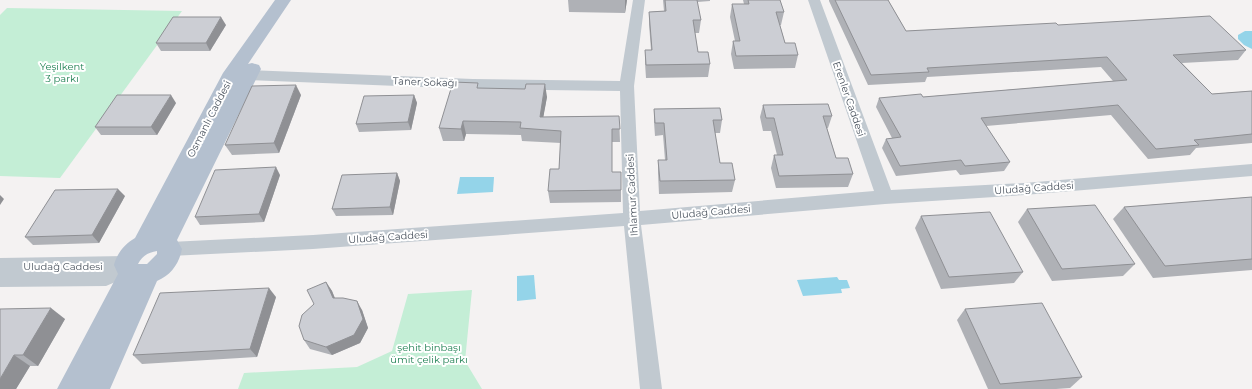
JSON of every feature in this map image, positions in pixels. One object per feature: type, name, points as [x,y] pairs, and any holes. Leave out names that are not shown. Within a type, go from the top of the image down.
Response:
[{"type":"main road","name":"Osmanlı Caddesi","points":[[159,245],[232,73],[283,0]]},
{"type":"main road","name":"Osmanlı Caddesi","points":[[159,245],[248,75],[300,0]]},
{"type":"main road","points":[[133,269],[163,265],[170,254],[159,245]]},
{"type":"main road","points":[[70,389],[133,269]]},
{"type":"main road","points":[[96,389],[133,269]]},
{"type":"street","name":"Ihlamur Caddesi","points":[[639,0],[627,86],[632,219],[652,389]]},
{"type":"street","name":"Erenler Caddesi","points":[[814,0],[885,197]]},
{"type":"street","name":"Taner Sokağı","points":[[248,75],[473,84],[627,86]]},
{"type":"street","name":"Uludağ Caddesi","points":[[159,245],[313,242],[632,219],[885,197],[1024,189],[1252,170]]},
{"type":"street","name":"Uludağ Caddesi","points":[[0,266],[115,265],[133,269]]},
{"type":"street","points":[[0,279],[106,278],[133,269]]},
{"type":"green space","name":"Yeşilkent 3 parkı","points":[[7,8],[182,11],[60,178],[0,176],[0,15]]},
{"type":"green space","name":"şehit binbaşı ümit çelik parkı","points":[[472,290],[465,361],[482,389],[238,389],[244,373],[357,367],[392,351],[408,294]]},
{"type":"water","points":[[1245,31],[1252,31],[1252,49],[1244,45],[1238,39],[1238,35]]},
{"type":"water","points":[[460,177],[494,177],[493,192],[457,194]]},
{"type":"water","points":[[534,275],[536,299],[517,301],[517,276]]},
{"type":"water","points":[[837,277],[839,280],[847,280],[850,288],[841,289],[842,293],[803,296],[797,280]]},
{"type":"building","points":[[665,0],[697,0],[701,20],[693,20],[698,52],[708,52],[710,64],[646,65],[645,50],[652,50],[649,12],[666,11]]},
{"type":"building","points":[[748,0],[780,0],[784,12],[776,12],[785,43],[795,43],[798,55],[736,56],[733,41],[740,41],[732,4],[749,4]]},
{"type":"building","points":[[835,0],[888,0],[906,31],[1056,23],[1058,25],[1210,16],[1246,50],[1173,55],[1212,94],[1252,91],[1252,134],[1194,140],[1199,145],[1156,149],[1118,105],[981,118],[1010,162],[965,166],[961,160],[900,166],[886,139],[901,137],[879,98],[921,94],[923,97],[1127,80],[1107,57],[927,68],[929,72],[871,75]]},
{"type":"building","points":[[173,17],[221,17],[206,43],[156,43]]},
{"type":"building","points":[[453,82],[478,83],[477,88],[525,89],[526,84],[545,84],[540,117],[619,116],[620,129],[612,129],[612,172],[621,172],[621,190],[548,191],[550,169],[559,169],[561,131],[520,128],[521,122],[463,121],[461,129],[439,128]]},
{"type":"building","points":[[296,85],[274,143],[225,145],[252,86]]},
{"type":"building","points":[[117,95],[171,95],[151,127],[95,127]]},
{"type":"building","points":[[414,95],[408,122],[356,124],[364,96]]},
{"type":"building","points":[[828,104],[832,116],[823,116],[836,158],[848,158],[853,174],[779,176],[774,155],[783,155],[774,118],[766,118],[763,105]]},
{"type":"building","points":[[720,108],[722,120],[713,120],[720,163],[732,163],[735,180],[660,181],[658,160],[667,160],[664,123],[655,123],[654,109]]},
{"type":"building","points":[[276,167],[259,214],[195,217],[215,170]]},
{"type":"building","points":[[397,173],[390,207],[332,209],[342,175]]},
{"type":"building","points":[[118,189],[92,235],[25,237],[55,190]]},
{"type":"building","points":[[1252,197],[1252,259],[1165,266],[1124,207]]},
{"type":"building","points":[[1095,205],[1135,264],[1062,269],[1027,209]]},
{"type":"building","points":[[990,212],[1023,272],[949,277],[921,216]]},
{"type":"building","points":[[326,282],[333,298],[343,298],[357,301],[363,319],[354,335],[326,347],[304,340],[299,326],[302,315],[314,304],[307,290]]},
{"type":"building","points":[[269,288],[250,349],[133,355],[160,293]]},
{"type":"building","points":[[1042,303],[1082,377],[1000,384],[965,309]]},
{"type":"building","points":[[51,308],[23,355],[14,355],[0,379],[0,309]]}]
